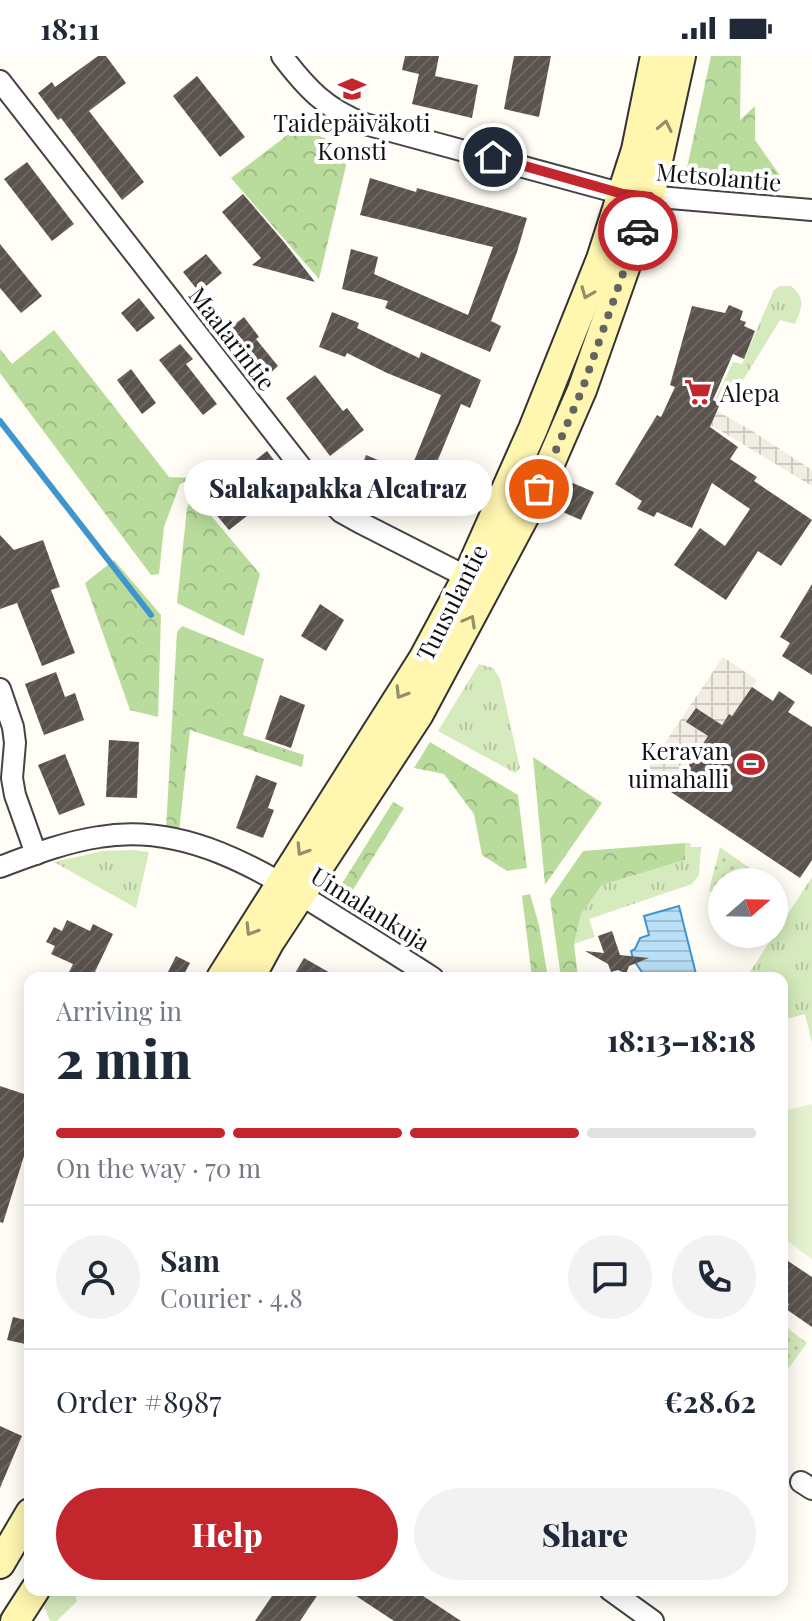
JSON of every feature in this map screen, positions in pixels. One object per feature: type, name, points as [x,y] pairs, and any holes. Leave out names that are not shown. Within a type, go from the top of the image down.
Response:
[{"type":"main road","name":"Tuusulantie","points":[[253,972],[292,889],[467,577],[538,415],[601,259],[636,195],[636,150],[655,56]]},
{"type":"main road","name":"Tuusulantie","points":[[226,972],[292,889],[419,714],[539,489],[582,390],[636,195],[681,56]]},
{"type":"main road","points":[[0,1564],[24,1523]]},
{"type":"main road","points":[[14,1617],[30,1596]]},
{"type":"street","name":"Metsolantie","points":[[282,56],[315,96],[349,118],[636,195],[812,210]]},
{"type":"street","name":"Maalarintie","points":[[0,81],[319,490],[341,512],[467,577]]},
{"type":"street","points":[[0,689],[14,735],[12,778],[15,795],[36,854]]},
{"type":"street","name":"Uimalankuja","points":[[0,867],[99,837],[128,834],[158,836],[206,846],[261,869],[423,972]]},
{"type":"street","points":[[618,1596],[653,1621]]},
{"type":"green space","points":[[711,56],[741,56],[740,120],[755,106],[755,140],[781,177],[779,189],[685,177]]},
{"type":"green space","points":[[298,127],[350,149],[319,279],[231,178]]},
{"type":"green space","points":[[780,286],[791,286],[801,299],[795,324],[780,320],[727,406],[716,398],[733,362],[742,364],[774,290]]},
{"type":"green space","points":[[54,330],[169,477],[194,478],[180,484],[164,527],[159,574],[151,575],[0,373],[0,349],[12,364]]},
{"type":"green space","points":[[193,494],[260,574],[244,636],[177,603],[187,508]]},
{"type":"green space","points":[[114,560],[161,615],[158,717],[130,710],[85,583]]},
{"type":"green space","points":[[182,626],[264,659],[243,735],[304,755],[302,767],[190,730],[179,832],[166,829],[177,632]]},
{"type":"green space","points":[[479,664],[493,668],[500,679],[520,768],[515,773],[438,731]]},
{"type":"green space","points":[[430,742],[518,795],[527,868],[507,871],[482,855],[474,814],[444,774],[414,768]]},
{"type":"green space","points":[[533,757],[602,803],[545,885]]},
{"type":"green space","points":[[393,802],[404,808],[339,912],[328,906]]},
{"type":"green space","points":[[685,843],[690,843],[691,847],[701,847],[699,875],[692,884],[589,919],[595,937],[574,944],[581,914],[602,885],[685,860]]},
{"type":"green space","points":[[685,843],[685,860],[602,885],[581,914],[574,944],[577,972],[560,972],[550,899],[583,851]]},
{"type":"green space","points":[[720,847],[749,868],[715,868]]},
{"type":"green space","points":[[103,851],[149,852],[136,908],[54,862]]},
{"type":"green space","points":[[812,877],[812,1043],[805,1014],[788,1018],[788,972],[750,972],[766,948],[788,948],[788,914]]},
{"type":"green space","points":[[530,894],[547,972],[531,972],[522,896]]},
{"type":"green space","points":[[812,1104],[812,1259],[788,1241],[788,1110]]},
{"type":"green space","points":[[788,1329],[807,1343],[788,1369]]},
{"type":"green space","points":[[42,1596],[76,1596],[77,1601],[57,1621],[50,1621]]},
{"type":"shaded area","points":[[717,411],[812,470],[812,486],[711,425]]},
{"type":"shaded area","points":[[723,657],[757,680],[722,725],[695,708],[686,722],[708,737],[671,792],[644,774]]},
{"type":"water","points":[[679,906],[696,972],[642,972],[631,951],[640,938],[649,935],[644,916]]},
{"type":"building","points":[[98,56],[106,56],[126,83],[89,111],[144,182],[122,200],[61,118],[58,120],[38,93],[52,82],[55,87]]},
{"type":"building","points":[[405,56],[439,56],[435,76],[478,85],[472,118],[412,104],[419,74],[402,70]]},
{"type":"building","points":[[514,56],[551,56],[539,117],[504,109]]},
{"type":"building","points":[[197,76],[245,137],[220,157],[173,96]]},
{"type":"building","points":[[27,162],[74,224],[52,241],[4,179]]},
{"type":"building","points":[[370,178],[527,218],[491,321],[501,326],[490,352],[385,308],[388,301],[342,289],[351,249],[378,257],[374,274],[468,315],[493,247],[360,215]]},
{"type":"building","points":[[243,194],[315,282],[252,265],[261,258],[222,212]]},
{"type":"building","points":[[0,244],[42,296],[21,313],[0,288]]},
{"type":"building","points":[[206,254],[222,273],[199,292],[183,272]]},
{"type":"building","points":[[139,298],[155,318],[137,332],[121,313]]},
{"type":"building","points":[[729,305],[743,311],[740,320],[746,322],[744,326],[755,331],[744,359],[733,354],[713,400],[720,404],[710,427],[738,447],[730,459],[757,477],[754,481],[812,520],[781,566],[758,551],[726,600],[674,565],[700,528],[725,546],[750,509],[712,483],[692,528],[657,512],[654,517],[637,509],[642,501],[615,484],[657,415],[661,417],[675,387],[670,385],[692,306],[725,313]]},
{"type":"building","points":[[332,312],[359,323],[357,328],[419,358],[421,352],[481,380],[470,408],[461,404],[423,496],[381,479],[377,488],[357,479],[366,455],[407,472],[441,395],[347,353],[345,357],[319,347]]},
{"type":"building","points":[[244,317],[259,337],[256,339],[278,366],[263,380],[227,330]]},
{"type":"building","points":[[180,344],[193,359],[186,364],[217,404],[203,415],[159,360]]},
{"type":"building","points":[[131,369],[156,403],[142,414],[117,380]]},
{"type":"building","points":[[315,375],[343,411],[347,408],[364,430],[330,456],[286,398]]},
{"type":"building","points":[[267,451],[291,482],[229,530],[209,506],[253,472],[248,466]]},
{"type":"building","points":[[568,481],[594,492],[581,520],[556,509]]},
{"type":"building","points":[[0,535],[14,550],[43,540],[60,587],[51,590],[75,653],[42,666],[17,603],[0,609]]},
{"type":"building","points":[[812,584],[812,675],[782,656],[790,643],[780,637]]},
{"type":"building","points":[[320,604],[344,620],[326,651],[301,636]]},
{"type":"building","points":[[56,672],[65,697],[75,693],[84,720],[44,735],[25,684]]},
{"type":"building","name":"Keravan uimahalli","points":[[752,687],[773,701],[779,691],[795,702],[788,712],[812,727],[812,860],[800,878],[671,792],[708,736],[686,722],[696,708],[722,725],[729,714],[732,716]]},
{"type":"building","points":[[280,695],[305,705],[291,748],[265,739]]},
{"type":"building","points":[[109,740],[139,742],[137,798],[106,797]]},
{"type":"building","points":[[65,754],[85,805],[59,815],[38,765]]},
{"type":"building","points":[[256,775],[277,783],[268,808],[274,810],[263,838],[236,828]]},
{"type":"building","points":[[67,920],[90,931],[93,924],[113,934],[95,972],[69,972],[73,964],[51,954],[55,946],[46,942],[54,927],[62,931]]},
{"type":"building","points":[[612,931],[620,955],[649,958],[629,966],[627,972],[611,972],[608,964],[585,951],[604,953],[598,936]]},
{"type":"building","points":[[176,956],[190,963],[185,972],[168,972]]},
{"type":"building","points":[[304,958],[328,972],[296,972]]},
{"type":"building","points":[[0,1086],[24,1094],[24,1156],[3,1223],[0,1222]]},
{"type":"building","points":[[788,1261],[812,1277],[812,1327],[788,1310]]},
{"type":"building","points":[[13,1317],[24,1320],[24,1344],[7,1340]]},
{"type":"building","points":[[0,1426],[22,1436],[0,1488]]},
{"type":"building","points":[[272,1596],[317,1596],[300,1621],[255,1621]]},
{"type":"building","points":[[356,1596],[423,1596],[461,1621],[394,1621]]},
{"type":"waterway","points":[[0,421],[151,615]]},
{"type":"way so far","points":[[539,489],[582,390],[638,231]]},
{"type":"place","name":"Taidepäiväkoti Konsti","points":[[352,89]]},
{"type":"place","name":"Alepa","points":[[698,392]]},
{"type":"place","name":"Salakapakka Alcatraz","points":[[539,489]]},
{"type":"place","name":"Keravan uimahalli","points":[[751,764]]},
{"type":"route","points":[[493,157],[623,194],[650,197],[638,231]]}]
